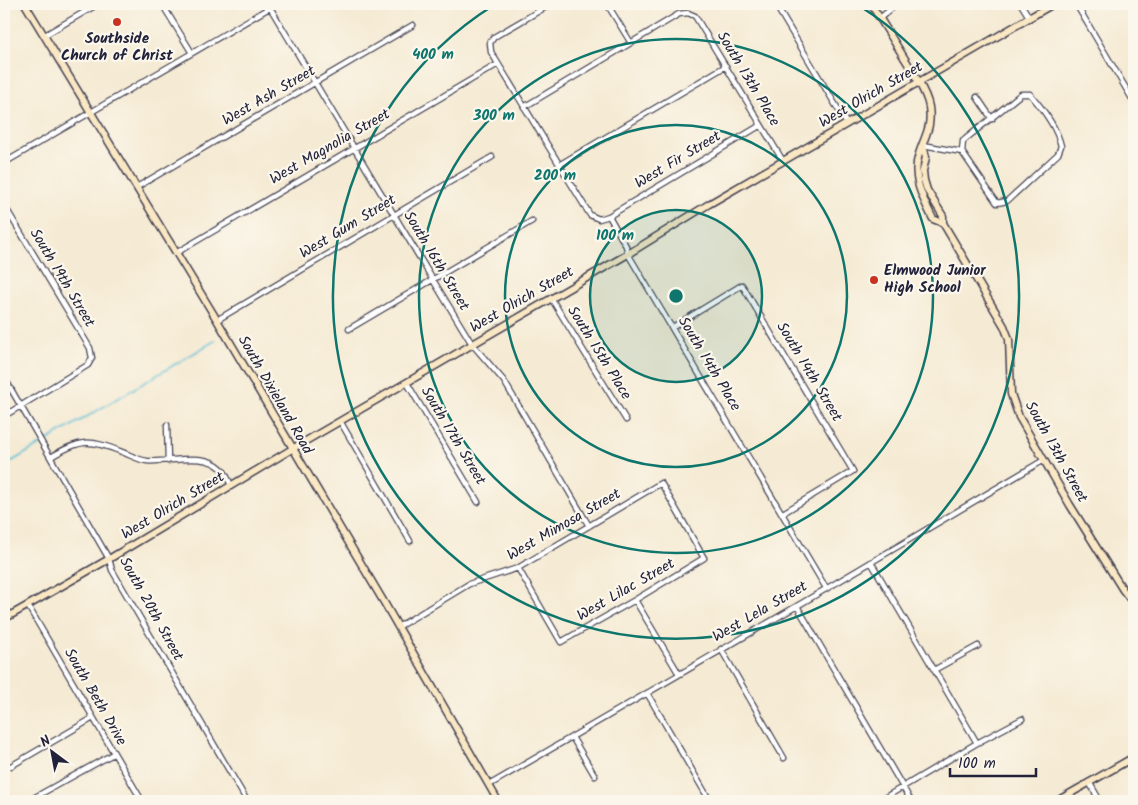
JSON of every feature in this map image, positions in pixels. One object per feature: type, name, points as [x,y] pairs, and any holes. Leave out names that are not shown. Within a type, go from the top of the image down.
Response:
[{"type":"street","name":"South Dixieland Road","points":[[25,4],[217,320],[498,801]]},
{"type":"street","points":[[45,35],[98,4]]},
{"type":"street","points":[[162,4],[192,53]]},
{"type":"street","points":[[4,163],[269,6],[276,4]]},
{"type":"street","points":[[551,4],[497,34],[491,41],[490,49],[590,215],[600,219],[609,216]]},
{"type":"street","points":[[524,107],[631,43],[607,4]]},
{"type":"street","points":[[776,4],[847,124]]},
{"type":"street","name":"South 13th Street","points":[[871,4],[919,82],[928,103],[930,117],[928,130],[918,154],[916,172],[920,195],[933,219],[943,223],[1004,326],[1009,339],[1010,385],[1014,406],[1044,460],[1123,590],[1134,604]]},
{"type":"street","points":[[880,18],[897,4]]},
{"type":"street","points":[[1021,4],[1029,17]]},
{"type":"street","name":"West Olrich Street","points":[[4,619],[109,559],[292,448],[628,254],[708,204],[1053,4]]},
{"type":"street","points":[[1076,4],[1134,102]]},
{"type":"street","name":"South 16th Street","points":[[269,6],[472,344],[504,381],[589,526]]},
{"type":"street","name":"South 13th Place","points":[[631,43],[679,14],[688,13],[695,16],[783,162]]},
{"type":"street","name":"West Ash Street","points":[[137,187],[412,25]]},
{"type":"street","name":"West Magnolia Street","points":[[176,253],[498,64]]},
{"type":"street","points":[[559,165],[726,66]]},
{"type":"street","points":[[1021,94],[1030,94],[1059,137],[1062,146],[1058,154],[1007,202],[997,203],[962,152],[963,142],[992,119],[1021,94]]},
{"type":"street","points":[[977,97],[992,119]]},
{"type":"street","name":"West Fir Street","points":[[609,216],[761,125]]},
{"type":"street","points":[[923,145],[962,152]]},
{"type":"street","name":"West Gum Street","points":[[217,320],[492,157]]},
{"type":"street","name":"South 19th Street","points":[[4,205],[90,348],[92,358],[88,365],[21,405]]},
{"type":"street","name":"South 14th Place","points":[[609,216],[626,246],[628,254],[826,588]]},
{"type":"street","points":[[349,330],[532,221]]},
{"type":"street","name":"South 14th Street","points":[[672,328],[742,285],[853,471],[783,513]]},
{"type":"street","name":"South 15th Place","points":[[551,298],[626,420]]},
{"type":"street","name":"South 20th Street","points":[[4,377],[109,559],[112,570],[247,801]]},
{"type":"street","name":"South 17th Street","points":[[407,383],[478,502]]},
{"type":"street","points":[[4,416],[21,405]]},
{"type":"street","points":[[340,421],[410,541]]},
{"type":"street","points":[[167,425],[168,461]]},
{"type":"street","points":[[51,457],[72,444],[91,442],[147,461],[201,459],[213,462],[222,469],[231,485]]},
{"type":"street","name":"West Lela Street","points":[[489,785],[798,606],[1044,460]]},
{"type":"street","name":"West Mimosa Street","points":[[398,627],[469,584],[518,568],[661,484],[704,558]]},
{"type":"street","name":"West Lilac Street","points":[[518,568],[560,642],[635,600],[704,558]]},
{"type":"street","points":[[871,562],[977,743]]},
{"type":"street","points":[[635,600],[679,674]]},
{"type":"street","name":"South Beth Drive","points":[[28,606],[142,801]]},
{"type":"street","points":[[798,606],[911,801]]},
{"type":"street","points":[[934,670],[978,646]]},
{"type":"street","points":[[721,650],[784,758]]},
{"type":"street","points":[[647,693],[710,801]]},
{"type":"street","points":[[11,766],[93,718]]},
{"type":"street","points":[[879,801],[977,743],[1022,720]]},
{"type":"street","points":[[572,737],[595,776]]},
{"type":"street","points":[[29,801],[113,754]]},
{"type":"street","points":[[1057,801],[1134,757]]},
{"type":"street","points":[[1089,782],[1100,801]]},
{"type":"waterway","points":[[4,466],[216,340]]},
{"type":"place","name":"Southside Church of Christ","points":[[117,22]]},
{"type":"place","name":"Elmwood Junior High School","points":[[874,280]]}]
